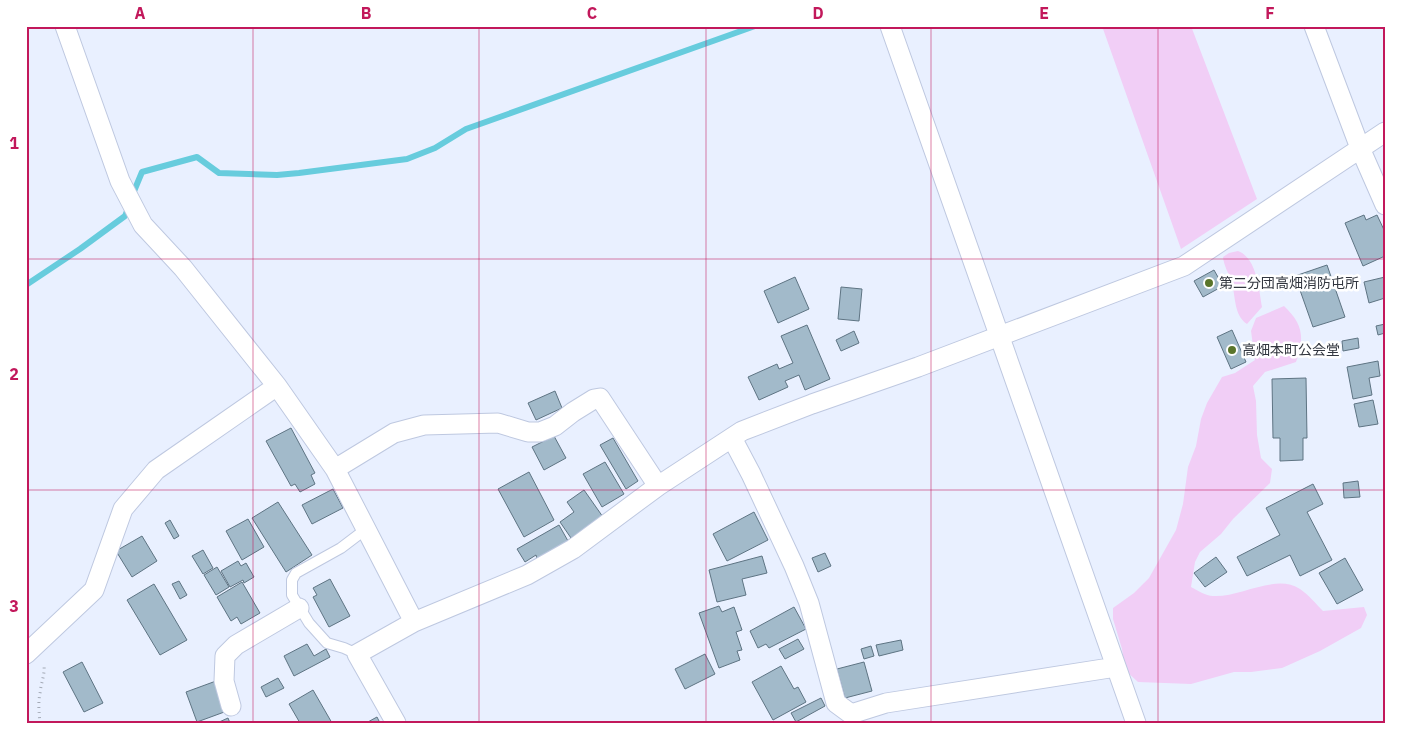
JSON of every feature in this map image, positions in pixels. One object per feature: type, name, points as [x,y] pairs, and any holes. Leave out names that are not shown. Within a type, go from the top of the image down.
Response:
[{"type":"street","points":[[65,26],[120,182],[143,225],[183,268],[276,386],[335,469],[414,622]]},
{"type":"street","points":[[890,26],[1136,723]]},
{"type":"street","points":[[1314,26],[1360,148],[1385,205]]},
{"type":"street","points":[[396,723],[358,654],[414,622],[527,575],[573,549],[658,486],[742,431],[918,367],[1184,266],[1385,132]]},
{"type":"street","points":[[29,651],[94,590],[123,509],[156,470],[276,386]]},
{"type":"street","points":[[335,469],[394,433],[424,425],[498,423],[528,432],[540,432],[556,426],[573,412],[594,399],[600,398],[658,486]]},
{"type":"street","points":[[732,438],[794,566],[809,603],[836,703],[851,714],[886,703],[1116,667]]},
{"type":"street","points":[[232,706],[224,681],[225,656],[236,645],[299,608]]},
{"type":"lane","points":[[358,654],[327,643],[309,623],[292,595],[292,580],[296,573],[341,548],[366,528]]},
{"type":"path","points":[[29,651],[42,658],[44,667],[40,692],[40,723]]},
{"type":"shaded area","points":[[1102,26],[1191,26],[1257,199],[1181,249]]},
{"type":"shaded area","points":[[1238,251],[1249,260],[1253,267],[1262,307],[1247,324],[1242,320],[1237,310],[1233,286],[1223,257]]},
{"type":"shaded area","points":[[1284,306],[1296,320],[1299,327],[1301,337],[1296,362],[1265,372],[1253,386],[1261,458],[1272,469],[1270,483],[1233,519],[1221,534],[1200,552],[1195,562],[1191,587],[1210,596],[1223,596],[1269,585],[1290,585],[1303,591],[1323,611],[1364,607],[1367,615],[1361,628],[1320,651],[1282,668],[1234,672],[1191,684],[1138,682],[1125,670],[1122,649],[1113,619],[1113,608],[1134,593],[1149,578],[1176,530],[1183,504],[1188,467],[1196,446],[1201,419],[1207,403],[1222,377],[1235,373],[1255,360],[1251,331],[1256,318]]},
{"type":"building","points":[[1364,215],[1366,220],[1377,215],[1385,232],[1385,256],[1363,266],[1345,223]]},
{"type":"building","points":[[1327,265],[1345,317],[1313,327],[1295,276]]},
{"type":"building","name":"第二分団高畑消防屯所","points":[[1214,270],[1223,286],[1203,297],[1194,281]]},
{"type":"building","points":[[795,277],[809,309],[778,323],[764,291]]},
{"type":"building","points":[[1385,277],[1385,298],[1369,303],[1364,282]]},
{"type":"building","points":[[841,287],[862,289],[859,321],[838,319]]},
{"type":"building","points":[[1385,324],[1385,333],[1378,335],[1376,326]]},
{"type":"building","points":[[807,325],[830,379],[805,390],[799,375],[785,381],[788,387],[759,400],[748,377],[777,364],[779,369],[793,363],[781,336]]},
{"type":"building","name":"高畑本町公会堂","points":[[1232,330],[1246,362],[1231,369],[1217,337]]},
{"type":"building","points":[[854,331],[859,343],[841,351],[836,340]]},
{"type":"building","points":[[1358,338],[1359,348],[1343,351],[1342,341]]},
{"type":"building","points":[[1378,361],[1380,376],[1369,378],[1372,395],[1353,399],[1347,367]]},
{"type":"building","points":[[1306,378],[1307,438],[1303,438],[1303,460],[1280,461],[1280,438],[1273,438],[1272,379]]},
{"type":"building","points":[[555,391],[562,408],[536,420],[528,403]]},
{"type":"building","points":[[1373,400],[1378,424],[1359,427],[1354,404]]},
{"type":"building","points":[[291,428],[315,473],[311,475],[315,484],[300,492],[295,484],[291,486],[266,441]]},
{"type":"building","points":[[554,436],[566,458],[544,470],[532,447]]},
{"type":"building","points":[[613,438],[638,481],[626,489],[600,445]]},
{"type":"building","points":[[605,462],[624,494],[602,507],[583,474]]},
{"type":"building","points":[[529,472],[554,520],[524,537],[498,489]]},
{"type":"building","points":[[1358,481],[1360,497],[1344,498],[1343,483]]},
{"type":"building","points":[[1313,484],[1323,504],[1307,512],[1332,560],[1300,576],[1290,555],[1247,576],[1237,557],[1280,535],[1266,508]]},
{"type":"building","points":[[333,489],[343,508],[312,524],[302,505]]},
{"type":"building","points":[[584,490],[603,517],[571,538],[560,522],[574,512],[567,502]]},
{"type":"building","points":[[278,502],[312,555],[286,572],[252,518]]},
{"type":"building","points":[[754,512],[768,540],[727,561],[713,534]]},
{"type":"building","points":[[248,519],[264,547],[242,560],[226,531]]},
{"type":"building","points":[[170,520],[179,536],[174,539],[165,523]]},
{"type":"building","points":[[559,525],[568,541],[537,559],[536,555],[525,562],[517,549]]},
{"type":"building","points":[[142,536],[157,561],[132,577],[116,551]]},
{"type":"building","points":[[203,550],[213,568],[203,574],[192,556]]},
{"type":"building","points":[[825,553],[831,566],[818,572],[812,558]]},
{"type":"building","points":[[762,556],[767,573],[742,579],[746,595],[717,602],[709,570]]},
{"type":"building","points":[[1216,557],[1227,572],[1205,587],[1194,573]]},
{"type":"building","points":[[1345,558],[1363,590],[1337,604],[1319,573]]},
{"type":"building","points":[[238,561],[241,566],[246,563],[254,577],[244,583],[243,580],[230,587],[221,571]]},
{"type":"building","points":[[217,567],[229,587],[216,595],[204,575]]},
{"type":"building","points":[[330,579],[350,616],[329,627],[313,597],[317,595],[313,588]]},
{"type":"building","points":[[179,581],[187,595],[180,599],[172,584]]},
{"type":"building","points":[[242,582],[260,613],[241,624],[237,617],[231,621],[217,597]]},
{"type":"building","points":[[154,584],[187,640],[160,655],[127,600]]},
{"type":"building","points":[[719,606],[722,612],[734,607],[742,630],[736,632],[742,650],[737,651],[740,660],[719,668],[699,613]]},
{"type":"building","points":[[794,607],[806,629],[769,648],[766,644],[758,648],[750,631]]},
{"type":"building","points":[[798,639],[804,649],[785,659],[779,649]]},
{"type":"building","points":[[901,640],[903,650],[879,656],[876,645]]},
{"type":"building","points":[[307,644],[314,656],[326,649],[330,657],[294,676],[284,656]]},
{"type":"building","points":[[871,646],[874,656],[864,659],[861,649]]},
{"type":"building","points":[[705,654],[715,674],[685,689],[675,669]]},
{"type":"building","points":[[82,662],[103,703],[84,712],[63,672]]},
{"type":"building","points":[[864,662],[872,691],[845,698],[837,669]]},
{"type":"building","points":[[781,666],[794,689],[798,687],[806,702],[773,720],[752,682]]},
{"type":"building","points":[[278,678],[284,688],[266,697],[261,687]]},
{"type":"building","points":[[216,681],[227,711],[197,722],[186,692]]},
{"type":"building","points":[[313,690],[332,723],[300,723],[289,704]]},
{"type":"building","points":[[821,698],[825,706],[796,722],[791,713]]},
{"type":"building","points":[[377,717],[380,723],[366,723]]},
{"type":"building","points":[[228,718],[230,723],[217,723]]},
{"type":"waterway","points":[[132,196],[142,172],[197,157],[219,173],[277,175],[407,159],[435,148],[466,129],[755,26]]},
{"type":"waterway","points":[[26,285],[125,216],[129,206]]},
{"type":"place","name":"第二分団高畑消防屯所","points":[[1209,283]]},
{"type":"place","name":"高畑本町公会堂","points":[[1232,350]]}]
